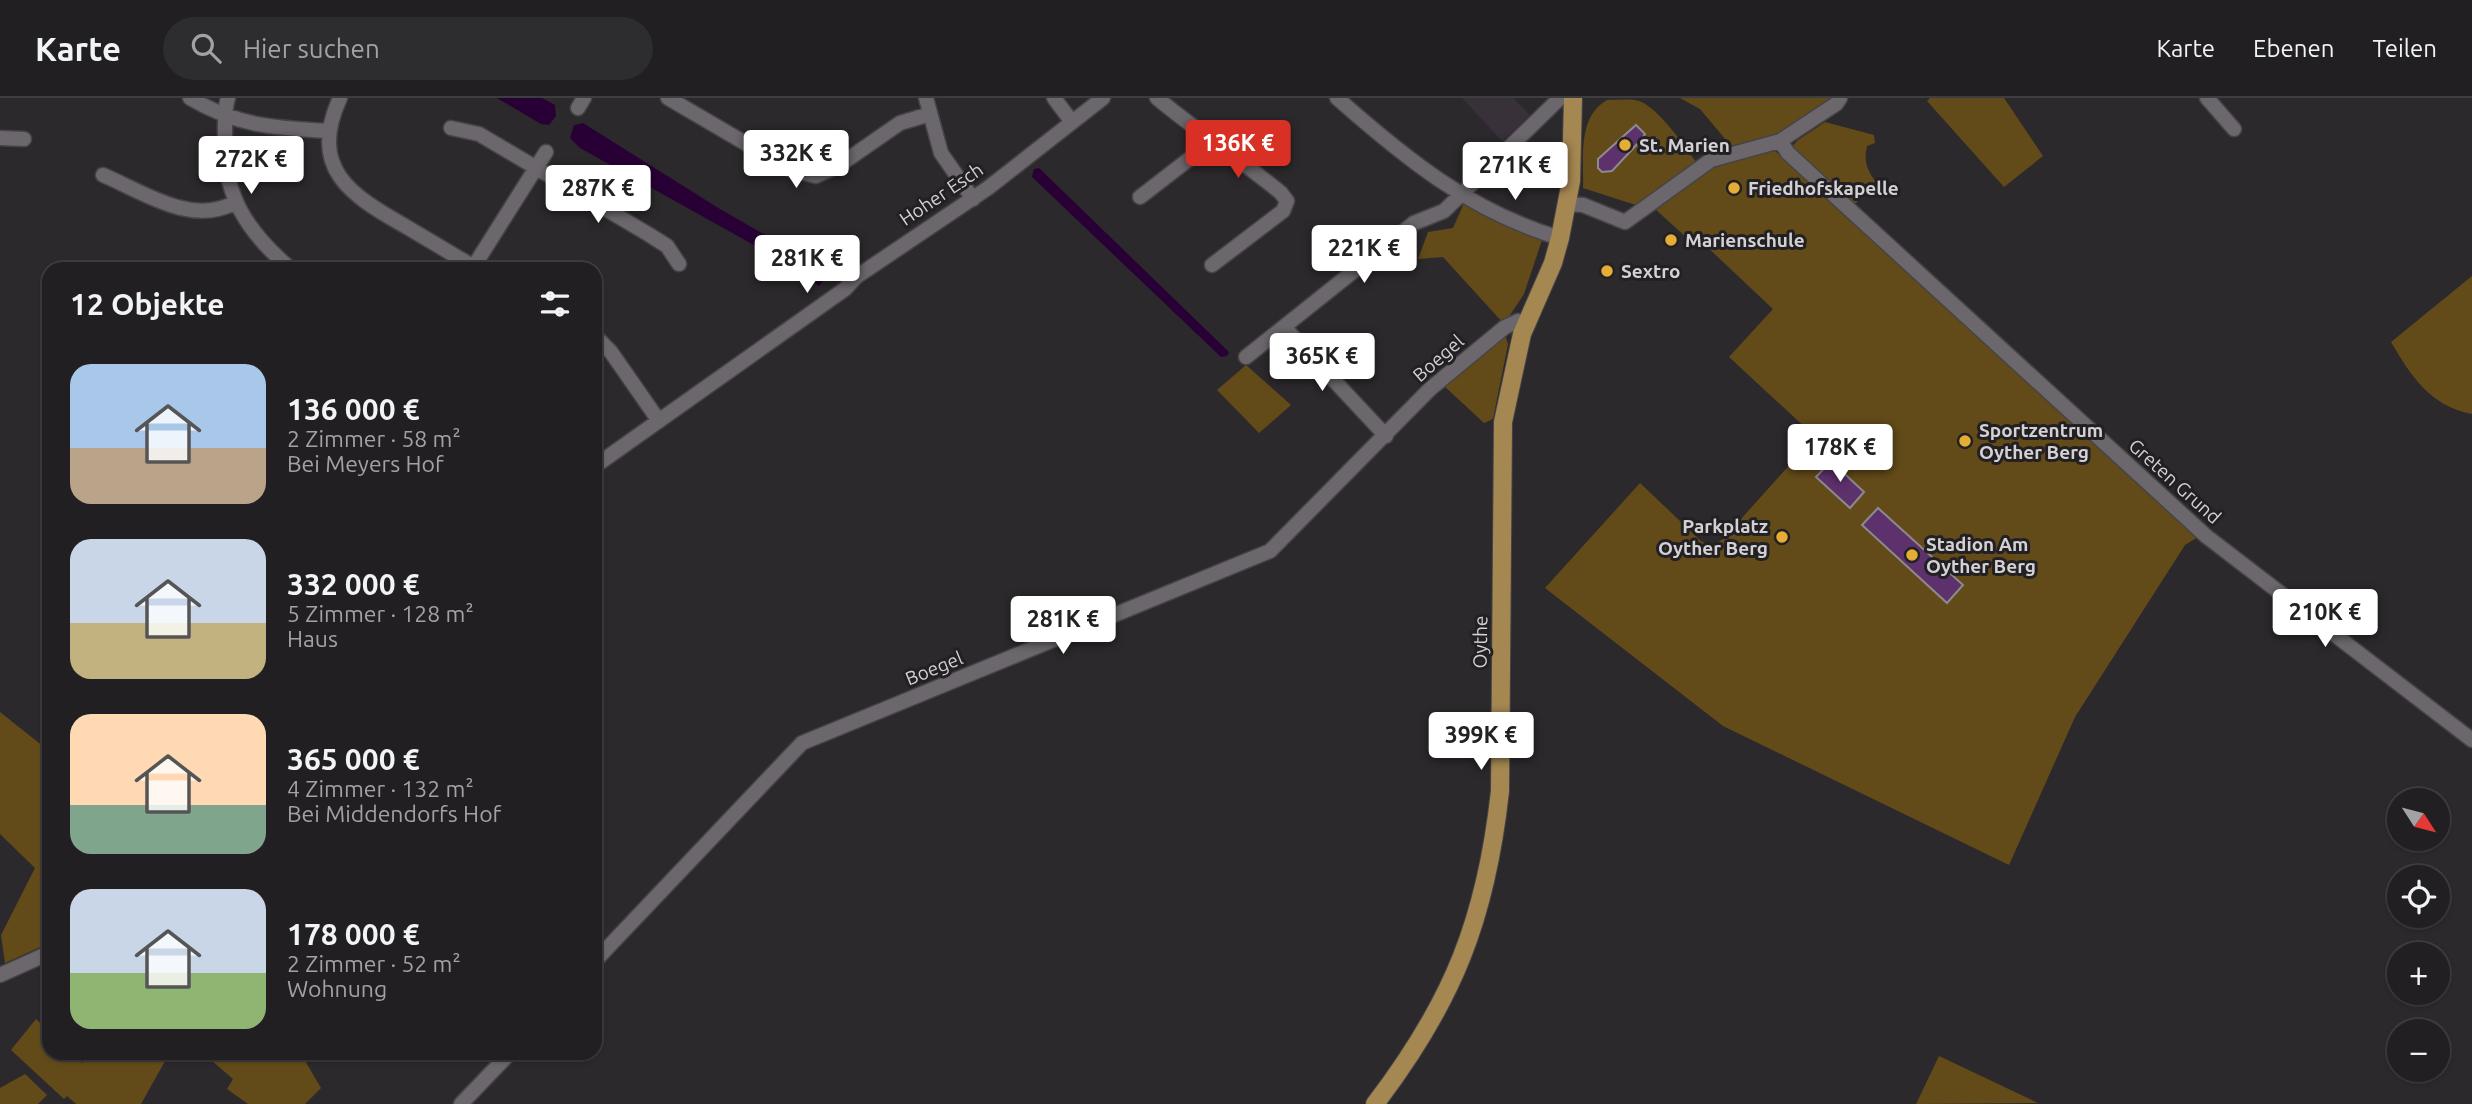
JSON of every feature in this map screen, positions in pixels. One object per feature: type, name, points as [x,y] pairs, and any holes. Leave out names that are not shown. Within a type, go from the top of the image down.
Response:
[{"type":"main road","name":"Oythe","points":[[1375,1104],[1414,1049],[1452,982],[1484,895],[1494,845],[1500,791],[1503,422],[1511,373],[1560,238],[1567,204],[1573,98]]},
{"type":"street","points":[[190,98],[236,122],[274,128],[328,131]]},
{"type":"street","points":[[228,98],[224,156],[234,203],[257,238],[283,262]]},
{"type":"street","points":[[340,98],[328,131],[330,160],[343,185],[366,204],[467,262]]},
{"type":"street","points":[[668,98],[791,170],[816,176],[838,166],[891,128],[930,114]]},
{"type":"street","points":[[926,98],[941,153],[973,199]]},
{"type":"street","points":[[1054,98],[1072,122]]},
{"type":"street","name":"Hoher Esch","points":[[602,461],[845,289],[856,277],[948,212],[973,199],[1102,98]]},
{"type":"street","points":[[1157,98],[1209,139],[1226,148],[1282,193],[1287,201],[1283,211],[1212,265]]},
{"type":"street","points":[[1337,98],[1418,168],[1460,193],[1528,227],[1560,238]]},
{"type":"street","points":[[1246,357],[1414,223],[1444,211],[1560,98]]},
{"type":"street","points":[[1567,204],[1583,205],[1625,222],[1711,160],[1780,141],[1836,104],[1840,98]]},
{"type":"street","points":[[2207,98],[2234,129]]},
{"type":"street","points":[[451,128],[479,134],[535,167],[667,246],[679,264]]},
{"type":"street","points":[[0,138],[24,139]]},
{"type":"street","points":[[1140,197],[1197,153],[1209,139]]},
{"type":"street","name":"Greten Grund","points":[[1780,141],[1788,153],[1915,272],[2206,537],[2472,740]]},
{"type":"street","points":[[480,262],[546,152]]},
{"type":"street","points":[[103,175],[196,212],[223,210],[234,203]]},
{"type":"street","name":"Boegel","points":[[602,954],[802,743],[1259,557],[1287,537],[1439,381],[1505,327],[1518,321],[1527,323]]},
{"type":"street","points":[[1283,327],[1386,436]]},
{"type":"street","points":[[602,342],[659,421]]},
{"type":"street","points":[[0,975],[42,956]]},
{"type":"street","points":[[461,1104],[503,1060]]},
{"type":"shaded area","points":[[497,98],[542,98],[555,105],[556,116],[549,125],[541,124]]},
{"type":"shaded area","points":[[1462,98],[1513,98],[1530,115],[1502,141]]},
{"type":"shaded area","points":[[1680,98],[1834,98],[1777,136],[1731,146],[1700,109]]},
{"type":"shaded area","points":[[1930,98],[2004,98],[2043,156],[2004,187],[1927,101]]},
{"type":"shaded area","points":[[1607,100],[1635,100],[1652,109],[1669,126],[1697,163],[1642,207],[1583,188],[1586,127],[1597,107]]},
{"type":"shaded area","points":[[1825,122],[1874,135],[1875,143],[1867,146],[1866,162],[1878,185],[1852,206],[1791,148],[1798,140]]},
{"type":"shaded area","points":[[583,123],[720,209],[830,272],[819,286],[777,258],[580,148],[570,138],[574,125]]},
{"type":"shaded area","points":[[1775,151],[2198,537],[2185,545],[2075,717],[2009,865],[1723,726],[1545,588],[1640,483],[1701,541],[1712,546],[1723,539],[1803,450],[1797,444],[1809,431],[1729,357],[1773,309],[1704,244],[1699,249],[1654,208],[1698,174],[1733,159]]},
{"type":"shaded area","points":[[1039,168],[1229,352],[1227,356],[1221,357],[1032,177],[1034,169]]},
{"type":"shaded area","points":[[1464,203],[1542,240],[1524,294],[1504,324],[1443,257],[1418,259],[1428,232],[1453,228]]},
{"type":"shaded area","points":[[2472,276],[2472,414],[2457,410],[2433,397],[2414,378],[2391,342]]},
{"type":"shaded area","points":[[1504,332],[1508,344],[1493,419],[1484,423],[1443,385]]},
{"type":"shaded area","points":[[1246,365],[1291,405],[1259,433],[1217,390]]},
{"type":"shaded area","points":[[0,712],[42,745],[42,946],[5,963],[1,935],[35,868],[0,834]]},
{"type":"shaded area","points":[[36,1019],[42,1025],[42,1060],[79,1060],[82,1063],[85,1060],[166,1060],[141,1104],[76,1104],[67,1096],[64,1099],[11,1050]]},
{"type":"shaded area","points":[[1939,1056],[2038,1103],[1916,1104]]},
{"type":"shaded area","points":[[211,1060],[305,1060],[321,1088],[305,1104],[248,1104],[227,1089],[233,1079]]},
{"type":"shaded area","points":[[25,1074],[47,1095],[38,1104],[0,1104],[0,1088]]},
{"type":"building","name":"St. Marien","points":[[1636,125],[1645,134],[1640,141],[1612,171],[1602,172],[1598,168],[1598,159]]},
{"type":"building","points":[[1831,461],[1864,492],[1850,508],[1816,477]]},
{"type":"building","name":"Stadion Am Oyther Berg","points":[[1878,508],[1963,585],[1947,603],[1862,525]]},
{"type":"place","name":"St. Marien","points":[[1625,145]]},
{"type":"place","name":"Friedhofskapelle","points":[[1734,188]]},
{"type":"place","name":"Marienschule","points":[[1671,240]]},
{"type":"place","name":"Sextro","points":[[1607,271]]},
{"type":"place","name":"Sportzentrum Oyther Berg","points":[[1965,441]]},
{"type":"place","name":"Parkplatz Oyther Berg","points":[[1782,537]]},
{"type":"place","name":"Stadion Am Oyther Berg","points":[[1912,555]]}]
